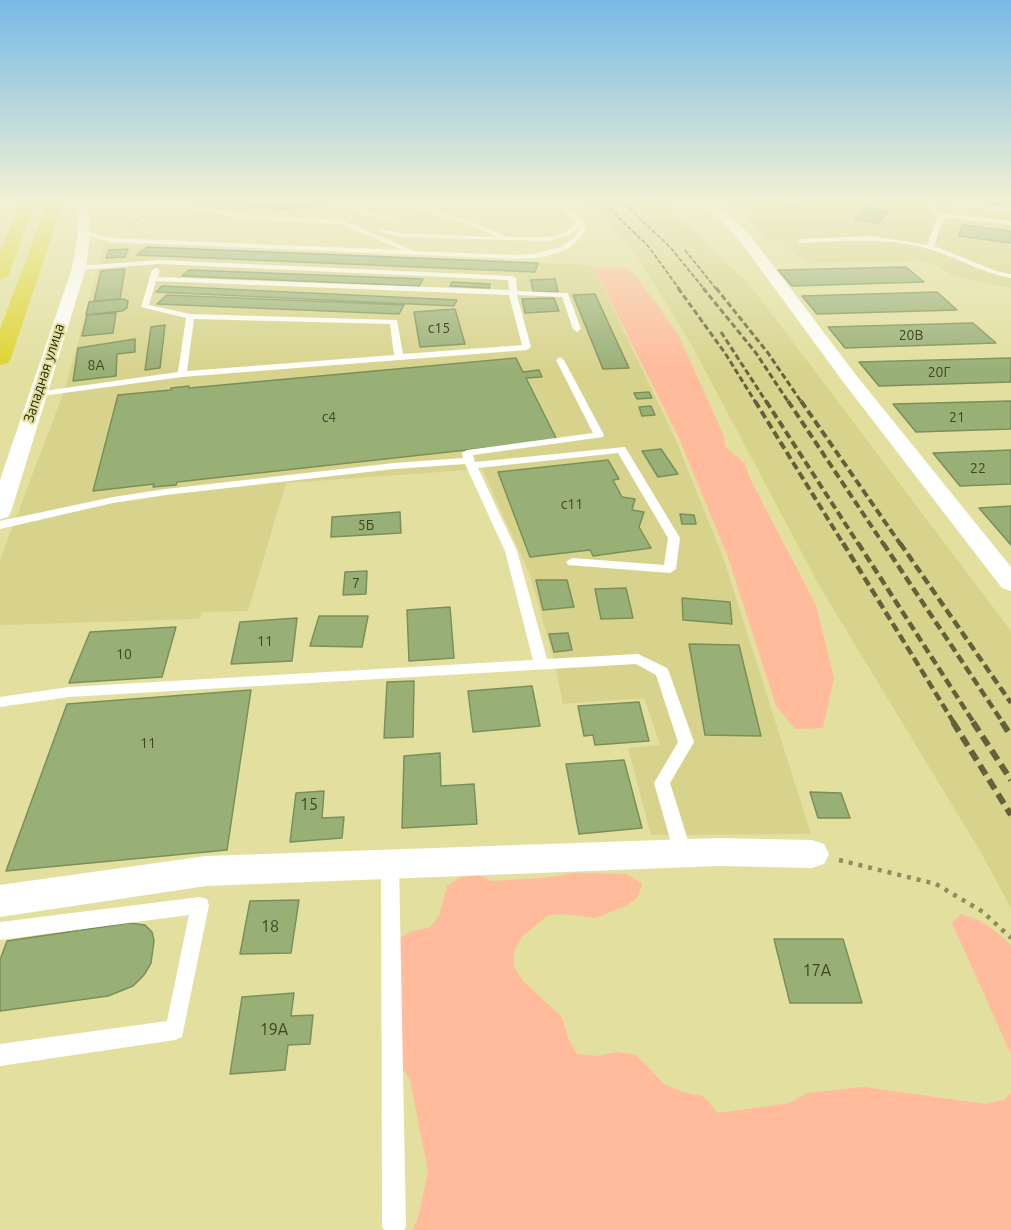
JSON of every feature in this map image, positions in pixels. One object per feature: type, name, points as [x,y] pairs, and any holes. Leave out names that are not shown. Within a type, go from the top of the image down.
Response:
[{"type":"highway","points":[[0,274],[5,256]]},
{"type":"highway","points":[[0,358],[37,256]]},
{"type":"street","name":"Западная улица","points":[[0,512],[79,268],[81,256]]},
{"type":"street","points":[[759,256],[850,379],[1011,583]]},
{"type":"street","points":[[0,901],[206,870],[683,853],[812,854]]},
{"type":"lane","points":[[473,256],[519,256]]},
{"type":"lane","points":[[953,256],[994,273],[1011,276]]},
{"type":"lane","points":[[159,262],[145,307],[190,316],[394,322],[399,358]]},
{"type":"lane","points":[[37,395],[182,374],[527,347],[513,294],[512,278],[159,262],[79,268]]},
{"type":"lane","points":[[153,279],[565,295],[577,329]]},
{"type":"lane","points":[[182,374],[190,316]]},
{"type":"lane","points":[[541,665],[512,551],[470,464],[467,453],[599,435],[560,360]]},
{"type":"lane","points":[[0,525],[113,500],[166,492],[394,466],[470,464],[621,449],[674,538],[670,569],[572,562]]},
{"type":"lane","points":[[0,702],[69,692],[638,659],[662,672],[686,742],[662,783],[683,853]]},
{"type":"lane","points":[[390,862],[394,1226]]},
{"type":"lane","points":[[0,931],[200,905],[175,1030],[0,1055]]},
{"type":"path","points":[[812,854],[899,873],[936,884],[982,912],[1011,938]]},
{"type":"shaded area","points":[[101,256],[392,256],[592,265],[675,438],[723,557],[811,834],[651,835],[628,748],[660,745],[644,698],[563,704],[555,664],[530,575],[482,469],[286,483],[248,611],[202,612],[199,619],[0,625],[0,560],[66,386]]},
{"type":"shaded area","points":[[636,256],[720,256],[749,284],[1011,631],[1011,908],[980,851],[820,587],[691,344]]},
{"type":"shaded area","points":[[798,256],[1011,256],[1011,288],[956,277],[930,263],[919,261],[806,263]]},
{"type":"shaded area","points":[[594,268],[628,269],[636,276],[678,334],[723,434],[726,448],[744,462],[750,479],[816,605],[834,678],[823,728],[795,729],[776,706],[728,557],[679,438]]},
{"type":"shaded area","points":[[575,873],[627,874],[642,884],[638,897],[626,906],[595,918],[562,914],[547,916],[522,937],[514,951],[514,967],[524,982],[562,1017],[568,1038],[577,1054],[598,1056],[617,1052],[636,1055],[664,1084],[682,1092],[703,1096],[718,1113],[790,1103],[807,1093],[864,1087],[986,1104],[1004,1100],[1011,1093],[1011,1230],[412,1230],[418,1218],[428,1172],[410,1079],[398,1063],[397,940],[412,931],[429,928],[439,916],[447,886],[461,877],[478,875],[492,881],[543,878]]},
{"type":"shaded area","points":[[961,914],[988,926],[1011,946],[1011,1054],[952,923]]},
{"type":"building","points":[[170,256],[377,256],[538,263],[535,272]]},
{"type":"building","points":[[906,267],[924,282],[792,286],[778,270]]},
{"type":"building","points":[[125,269],[120,299],[94,301],[101,271]]},
{"type":"building","points":[[189,270],[423,279],[419,286],[182,276]]},
{"type":"building","points":[[555,279],[558,292],[533,292],[531,280]]},
{"type":"building","points":[[452,282],[490,284],[489,288],[450,286]]},
{"type":"building","points":[[162,286],[457,300],[454,306],[156,292]]},
{"type":"building","points":[[937,292],[957,310],[817,314],[802,296]]},
{"type":"building","points":[[595,294],[629,368],[603,369],[573,295]]},
{"type":"building","points":[[167,295],[404,305],[399,314],[157,304]]},
{"type":"building","points":[[554,298],[559,311],[525,313],[522,299]]},
{"type":"building","points":[[124,299],[128,301],[127,308],[122,311],[86,315],[89,302]]},
{"type":"building","points":[[455,309],[465,344],[420,347],[414,312]]},
{"type":"building","points":[[116,313],[113,333],[82,336],[87,315]]},
{"type":"building","points":[[973,323],[996,343],[845,348],[828,327]]},
{"type":"building","points":[[165,325],[160,368],[145,370],[151,327]]},
{"type":"building","points":[[135,339],[135,352],[117,354],[116,376],[73,381],[78,348]]},
{"type":"building","points":[[516,358],[523,372],[539,370],[542,377],[526,378],[557,440],[177,482],[176,485],[153,487],[154,484],[93,491],[118,395],[189,386],[189,388]]},
{"type":"building","points":[[1011,358],[1011,382],[879,386],[859,362]]},
{"type":"building","points":[[649,392],[652,398],[637,399],[634,393]]},
{"type":"building","points":[[1011,401],[1011,429],[916,432],[893,404]]},
{"type":"building","points":[[651,406],[655,415],[642,416],[639,407]]},
{"type":"building","points":[[661,449],[678,474],[658,477],[642,451]]},
{"type":"building","points":[[1011,450],[1011,484],[960,486],[933,453]]},
{"type":"building","points":[[608,460],[619,479],[613,480],[622,497],[635,499],[632,510],[644,512],[639,527],[651,548],[593,556],[590,550],[530,557],[498,472]]},
{"type":"building","points":[[1011,506],[1011,545],[979,508]]},
{"type":"building","points":[[400,512],[401,533],[331,537],[332,517]]},
{"type":"building","points":[[680,514],[694,515],[696,524],[682,524]]},
{"type":"building","points":[[367,571],[366,594],[343,595],[345,572]]},
{"type":"building","points":[[536,580],[567,580],[574,607],[543,610]]},
{"type":"building","points":[[626,588],[633,618],[601,619],[595,589]]},
{"type":"building","points":[[682,598],[730,602],[732,624],[683,620]]},
{"type":"building","points":[[450,607],[454,658],[409,661],[407,610]]},
{"type":"building","points":[[319,616],[368,616],[362,647],[310,646]]},
{"type":"building","points":[[297,618],[292,661],[231,664],[240,622]]},
{"type":"building","points":[[176,627],[162,677],[69,683],[90,632]]},
{"type":"building","points":[[568,633],[572,650],[554,652],[549,634]]},
{"type":"building","points":[[689,644],[739,645],[761,736],[705,735]]},
{"type":"building","points":[[414,681],[413,737],[384,738],[387,682]]},
{"type":"building","points":[[532,686],[540,726],[473,732],[468,691]]},
{"type":"building","points":[[251,690],[227,850],[6,871],[67,704]]},
{"type":"building","points":[[639,702],[649,741],[595,745],[593,735],[584,736],[578,706]]},
{"type":"building","points":[[440,753],[441,786],[474,784],[477,824],[402,828],[404,756]]},
{"type":"building","points":[[624,760],[642,828],[579,834],[566,764]]},
{"type":"building","points":[[324,791],[322,818],[344,817],[342,838],[290,842],[296,793]]},
{"type":"building","points":[[810,792],[841,793],[850,818],[818,818]]},
{"type":"building","points":[[299,900],[291,953],[240,954],[250,901]]},
{"type":"building","points":[[129,923],[145,925],[152,932],[154,941],[151,963],[144,975],[133,986],[108,996],[0,1011],[0,960],[7,941]]},
{"type":"building","points":[[774,939],[843,939],[862,1003],[790,1003]]},
{"type":"building","points":[[294,993],[291,1016],[313,1015],[310,1044],[288,1045],[285,1070],[230,1074],[242,997]]},
{"type":"railway","points":[[656,256],[680,290]]},
{"type":"railway","points":[[678,256],[705,290]]},
{"type":"railway","points":[[690,256],[717,290]]},
{"type":"railway","points":[[678,288],[725,353],[756,403]]},
{"type":"railway","points":[[703,288],[756,353],[789,403]]},
{"type":"railway","points":[[716,288],[768,353],[802,403]]},
{"type":"railway","points":[[721,332],[767,403]]},
{"type":"railway","points":[[755,401],[844,545]]},
{"type":"railway","points":[[766,401],[859,545]]},
{"type":"railway","points":[[788,401],[884,545]]},
{"type":"railway","points":[[801,401],[901,545]]},
{"type":"railway","points":[[843,543],[954,723]]},
{"type":"railway","points":[[858,543],[974,723]]},
{"type":"railway","points":[[883,543],[1003,723]]},
{"type":"railway","points":[[900,543],[1011,703]]},
{"type":"railway","points":[[953,722],[1011,815]]},
{"type":"railway","points":[[973,722],[1011,780]]},
{"type":"railway","points":[[1002,722],[1011,736]]}]
